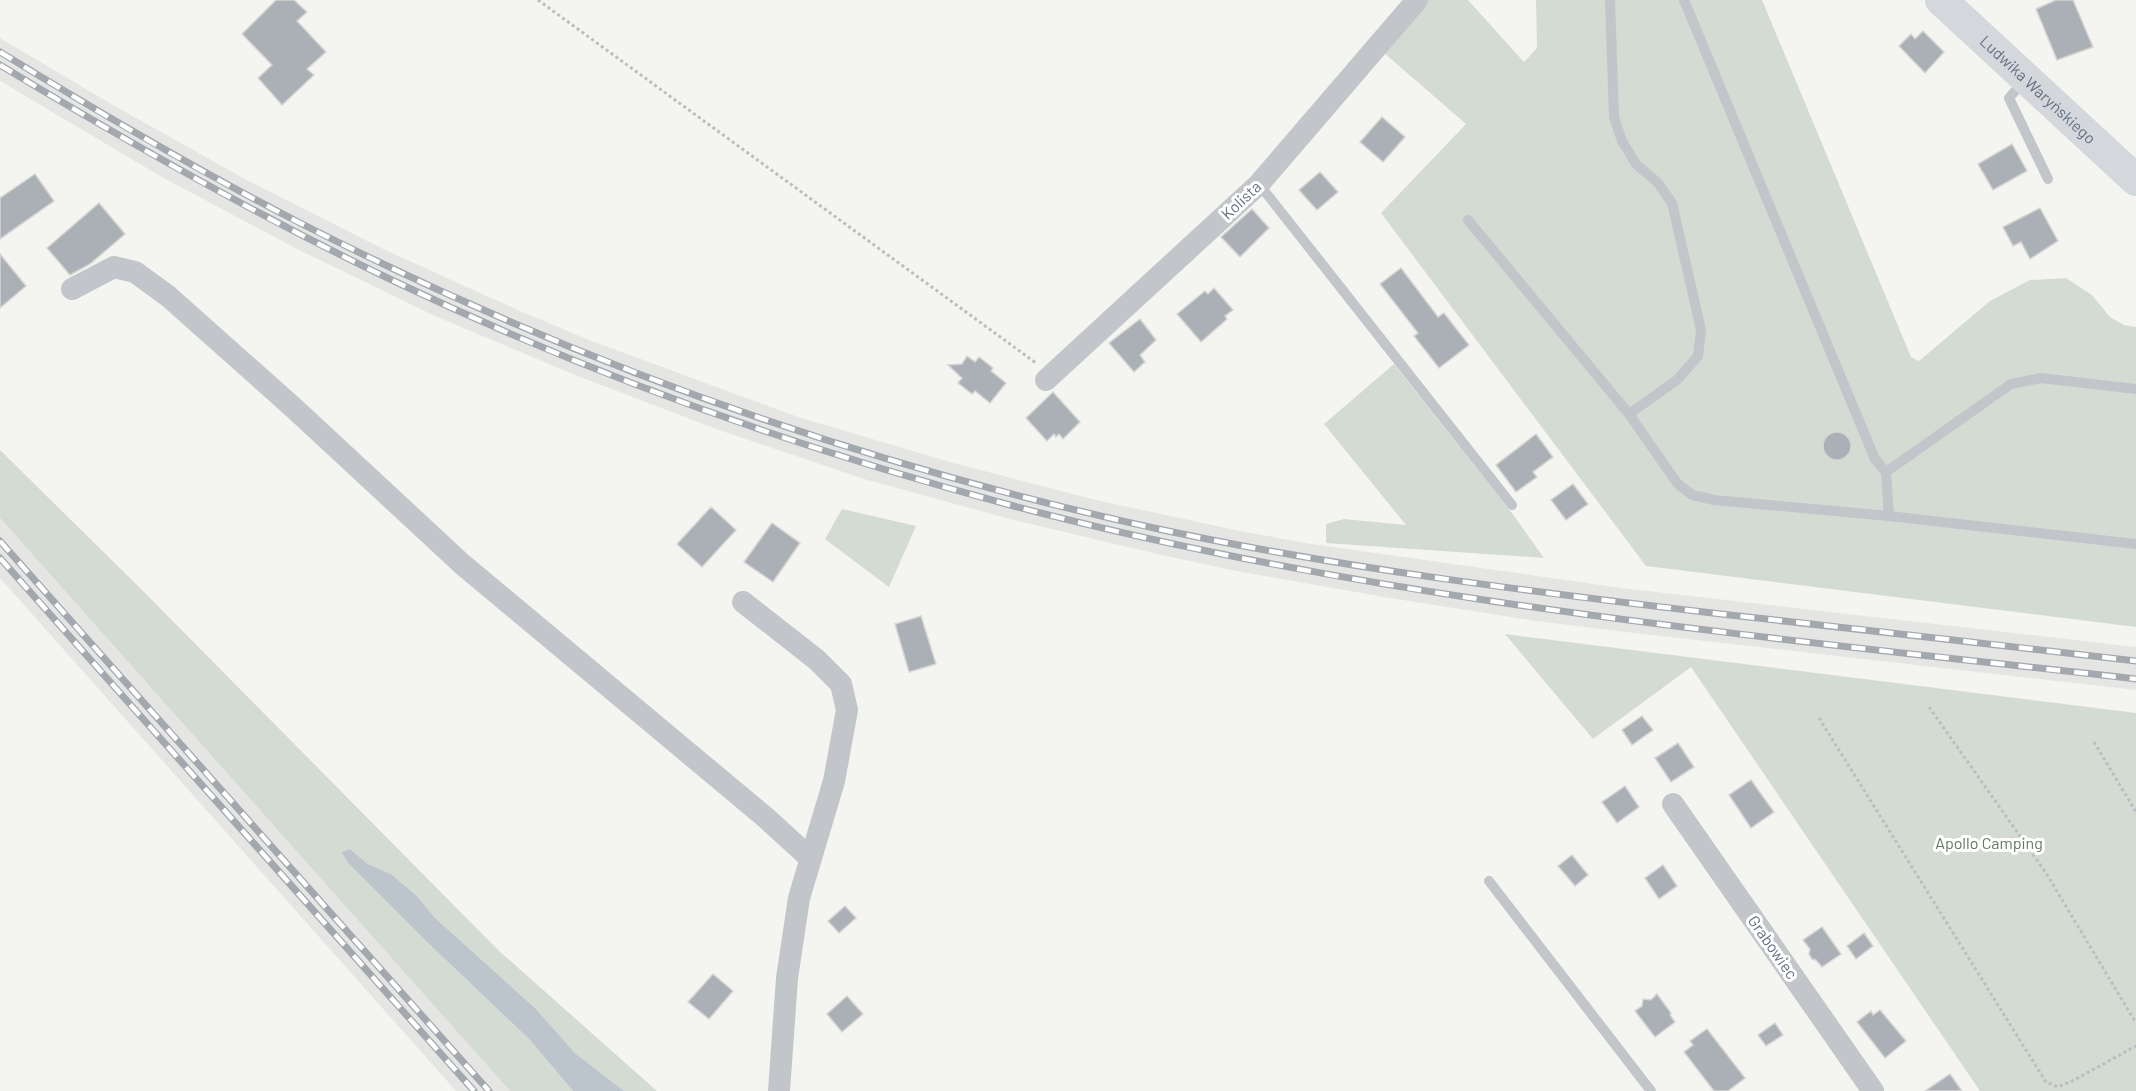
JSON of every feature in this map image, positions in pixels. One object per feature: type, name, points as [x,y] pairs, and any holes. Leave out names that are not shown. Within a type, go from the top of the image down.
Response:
[{"type":"street","name":"Kolista","points":[[1049,377],[1259,184],[1417,0]]},
{"type":"street","name":"Ludwika Waryńskiego","points":[[1941,0],[2136,180]]},
{"type":"street","points":[[72,289],[114,267],[135,272],[168,296],[296,410],[462,564],[739,795],[810,858]]},
{"type":"street","points":[[743,602],[817,660],[841,684],[847,710],[834,781],[799,898],[787,978],[778,1091]]},
{"type":"street","name":"Grabowiec","points":[[1673,804],[1874,1091]]},
{"type":"lane","points":[[1610,0],[1614,117],[1622,141],[1636,164],[1658,183],[1672,203],[1701,330],[1698,356],[1677,380],[1629,414]]},
{"type":"lane","points":[[1684,0],[1875,459],[1886,472],[1889,516]]},
{"type":"lane","points":[[2026,78],[2009,98],[2048,179]]},
{"type":"lane","points":[[1259,184],[1512,505]]},
{"type":"lane","points":[[1468,220],[1629,414],[1677,483],[1692,495],[1713,500],[1889,516],[2136,544]]},
{"type":"lane","points":[[1886,472],[2011,384],[2041,378],[2136,389]]},
{"type":"lane","points":[[1489,881],[1651,1091]]},
{"type":"path","points":[[538,0],[1049,377]]},
{"type":"path","points":[[1929,707],[2046,873],[2136,1023]]},
{"type":"path","points":[[1819,718],[2046,1082],[2058,1087],[2136,1046]]},
{"type":"path","points":[[2094,742],[2136,812]]},
{"type":"shaded area","points":[[0,38],[245,179],[383,249],[589,340],[798,417],[950,462],[1096,500],[1312,544],[1622,588],[2136,647],[2136,690],[1536,621],[1384,597],[1231,570],[1157,554],[1010,519],[864,479],[719,430],[575,375],[435,316],[297,249],[160,176],[0,81]]},
{"type":"shaded area","points":[[0,518],[510,1091],[456,1091],[0,578]]},
{"type":"shaded area","points":[[350,849],[368,864],[391,874],[418,897],[434,917],[535,1008],[576,1054],[624,1091],[573,1091],[530,1040],[349,864],[341,852]]},
{"type":"green space","points":[[1428,0],[1468,0],[1524,62],[1537,48],[1536,0],[1762,0],[1911,357],[1919,361],[1990,301],[2030,280],[2066,278],[2092,295],[2110,317],[2124,325],[2136,327],[2136,627],[1646,566],[1381,213],[1466,124],[1383,52]]},
{"type":"green space","points":[[1394,364],[1512,513],[1544,558],[1326,543],[1326,524],[1344,519],[1406,525],[1324,424]]},
{"type":"green space","points":[[0,450],[140,588],[498,950],[657,1091],[624,1091],[576,1054],[535,1008],[434,917],[418,897],[391,874],[368,864],[350,849],[341,852],[349,864],[426,941],[530,1040],[573,1091],[510,1091],[0,518]]},
{"type":"green space","points":[[842,509],[916,526],[889,587],[825,539]]},
{"type":"green space","name":"Apollo Camping","points":[[1505,634],[2136,713],[2136,1091],[1980,1091],[1691,667],[1593,739]]},
{"type":"building","points":[[276,0],[294,0],[307,12],[297,21],[326,52],[307,69],[314,75],[282,105],[258,78],[272,65],[242,34]]},
{"type":"building","points":[[2056,0],[2073,0],[2093,47],[2057,60],[2036,9]]},
{"type":"building","points":[[1923,31],[1944,52],[1925,73],[1899,46],[1911,34],[1915,39]]},
{"type":"building","points":[[1382,117],[1405,137],[1383,162],[1360,142]]},
{"type":"building","points":[[2012,144],[2027,171],[1993,190],[1978,164]]},
{"type":"building","points":[[1320,172],[1338,192],[1317,210],[1299,190]]},
{"type":"building","points":[[35,174],[54,201],[0,239],[0,198]]},
{"type":"building","points":[[99,203],[125,234],[90,264],[70,275],[47,248]]},
{"type":"building","points":[[2040,208],[2058,241],[2030,259],[2021,242],[2013,246],[2003,227]]},
{"type":"building","points":[[1252,209],[1269,228],[1240,257],[1221,237]]},
{"type":"building","points":[[0,254],[26,286],[0,308]]},
{"type":"building","points":[[1401,268],[1438,317],[1444,313],[1469,345],[1439,368],[1414,336],[1418,333],[1380,284]]},
{"type":"building","points":[[1214,288],[1233,310],[1225,316],[1227,319],[1201,342],[1177,314],[1205,291],[1208,294]]},
{"type":"building","points":[[1140,319],[1156,340],[1140,355],[1145,362],[1134,372],[1109,343]]},
{"type":"building","points":[[967,356],[975,362],[979,357],[1006,383],[990,403],[975,391],[972,394],[958,383],[962,378],[948,365],[962,364]]},
{"type":"building","points":[[1053,392],[1080,422],[1063,439],[1059,434],[1056,437],[1054,434],[1047,441],[1026,418]]},
{"type":"building","points":[[1837,432],[1847,436],[1851,446],[1847,456],[1837,460],[1827,456],[1823,446],[1827,436]]},
{"type":"building","points":[[1536,434],[1553,457],[1533,472],[1537,477],[1516,492],[1496,465]]},
{"type":"building","points":[[1573,484],[1588,504],[1566,520],[1551,500]]},
{"type":"building","points":[[711,507],[736,530],[702,567],[677,544]]},
{"type":"building","points":[[772,523],[800,543],[773,582],[744,562]]},
{"type":"building","points":[[921,616],[936,664],[909,672],[895,624]]},
{"type":"building","points":[[1642,716],[1653,730],[1632,745],[1622,730]]},
{"type":"building","points":[[1678,743],[1694,767],[1671,782],[1655,758]]},
{"type":"building","points":[[1751,780],[1774,812],[1751,828],[1729,795]]},
{"type":"building","points":[[1625,786],[1639,807],[1617,823],[1602,802]]},
{"type":"building","points":[[1572,855],[1588,875],[1575,886],[1558,866]]},
{"type":"building","points":[[1663,865],[1677,886],[1659,899],[1645,878]]},
{"type":"building","points":[[845,906],[856,918],[839,933],[828,921]]},
{"type":"building","points":[[1822,927],[1841,954],[1822,967],[1812,959],[1809,954],[1810,949],[1803,940]]},
{"type":"building","points":[[1864,933],[1873,946],[1856,959],[1847,946]]},
{"type":"building","points":[[713,974],[733,991],[709,1019],[688,1002]]},
{"type":"building","points":[[1657,994],[1675,1022],[1655,1037],[1635,1011],[1642,1006],[1643,999],[1651,1000]]},
{"type":"building","points":[[847,996],[863,1014],[842,1032],[827,1014]]},
{"type":"building","points":[[1880,1010],[1906,1041],[1885,1058],[1857,1022],[1871,1011],[1873,1015]]},
{"type":"building","points":[[1775,1023],[1783,1035],[1766,1046],[1758,1035]]},
{"type":"building","points":[[1707,1029],[1745,1078],[1728,1091],[1714,1091],[1684,1052],[1693,1045],[1690,1041]]},
{"type":"building","points":[[1950,1074],[1962,1091],[1925,1091]]},
{"type":"railway","points":[[0,52],[188,163],[304,225],[511,322],[724,405],[832,442],[942,475],[1163,530],[1371,568],[1651,606],[2136,661]]},
{"type":"railway","points":[[0,65],[97,123],[245,205],[345,257],[470,316],[546,349],[698,408],[775,435],[931,483],[1149,539],[1288,567],[1429,591],[1711,631],[2136,679]]},
{"type":"railway","points":[[0,541],[489,1091]]},
{"type":"railway","points":[[0,558],[474,1091]]}]
